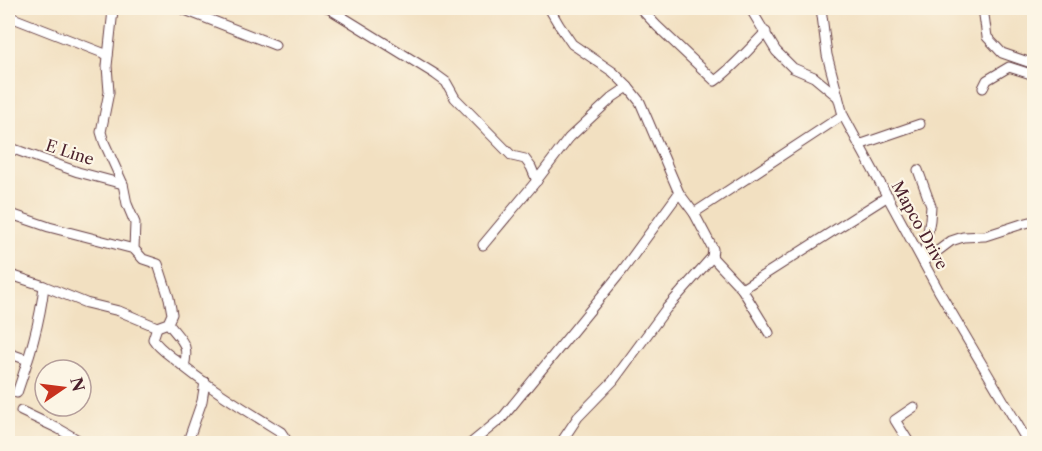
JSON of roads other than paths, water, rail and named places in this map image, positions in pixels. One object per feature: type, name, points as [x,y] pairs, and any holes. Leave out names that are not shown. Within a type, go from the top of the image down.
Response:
[{"type":"street","points":[[114,8],[107,66],[109,92],[101,132],[123,184],[127,204],[135,223],[134,249]]},
{"type":"street","points":[[180,8],[274,45]]},
{"type":"street","points":[[328,8],[446,82],[455,98],[512,156],[525,159],[537,181]]},
{"type":"street","points":[[549,8],[572,44],[614,72],[640,102],[679,193],[694,213],[713,249],[712,256],[666,309],[613,381],[578,417],[560,444]]},
{"type":"street","points":[[640,8],[715,81],[728,72],[766,32]]},
{"type":"street","points":[[750,8],[776,51],[793,68],[814,77],[838,97]]},
{"type":"street","name":"Mapco Drive","points":[[821,8],[827,55],[843,115],[923,262],[1029,444]]},
{"type":"street","points":[[983,8],[987,37],[1002,53],[1035,64]]},
{"type":"street","points":[[8,16],[108,55]]},
{"type":"street","points":[[983,88],[987,80],[1009,67],[1035,75]]},
{"type":"street","points":[[483,245],[570,138],[628,87]]},
{"type":"street","points":[[694,213],[843,115]]},
{"type":"street","points":[[859,145],[921,124]]},
{"type":"street","name":"E Line","points":[[8,147],[78,172],[123,184]]},
{"type":"street","points":[[918,170],[931,206],[923,262]]},
{"type":"street","points":[[470,444],[503,417],[622,271],[679,193]]},
{"type":"street","points":[[742,289],[888,196]]},
{"type":"street","points":[[8,213],[49,227],[134,249],[143,259],[158,264],[172,314],[168,323],[156,327],[119,311],[87,303],[8,274]]},
{"type":"street","points":[[923,262],[951,241],[963,237],[985,236],[1035,221]]},
{"type":"street","points":[[712,256],[742,289],[769,333]]},
{"type":"street","points":[[17,393],[28,360],[44,286]]},
{"type":"street","points":[[168,323],[186,346],[187,356],[184,367]]},
{"type":"street","points":[[156,327],[153,339],[156,345],[205,382],[281,432],[289,444]]},
{"type":"street","points":[[8,353],[28,360]]},
{"type":"street","points":[[187,444],[202,401],[205,382]]},
{"type":"street","points":[[910,444],[895,420],[914,407]]},
{"type":"street","points":[[21,411],[85,444]]}]
